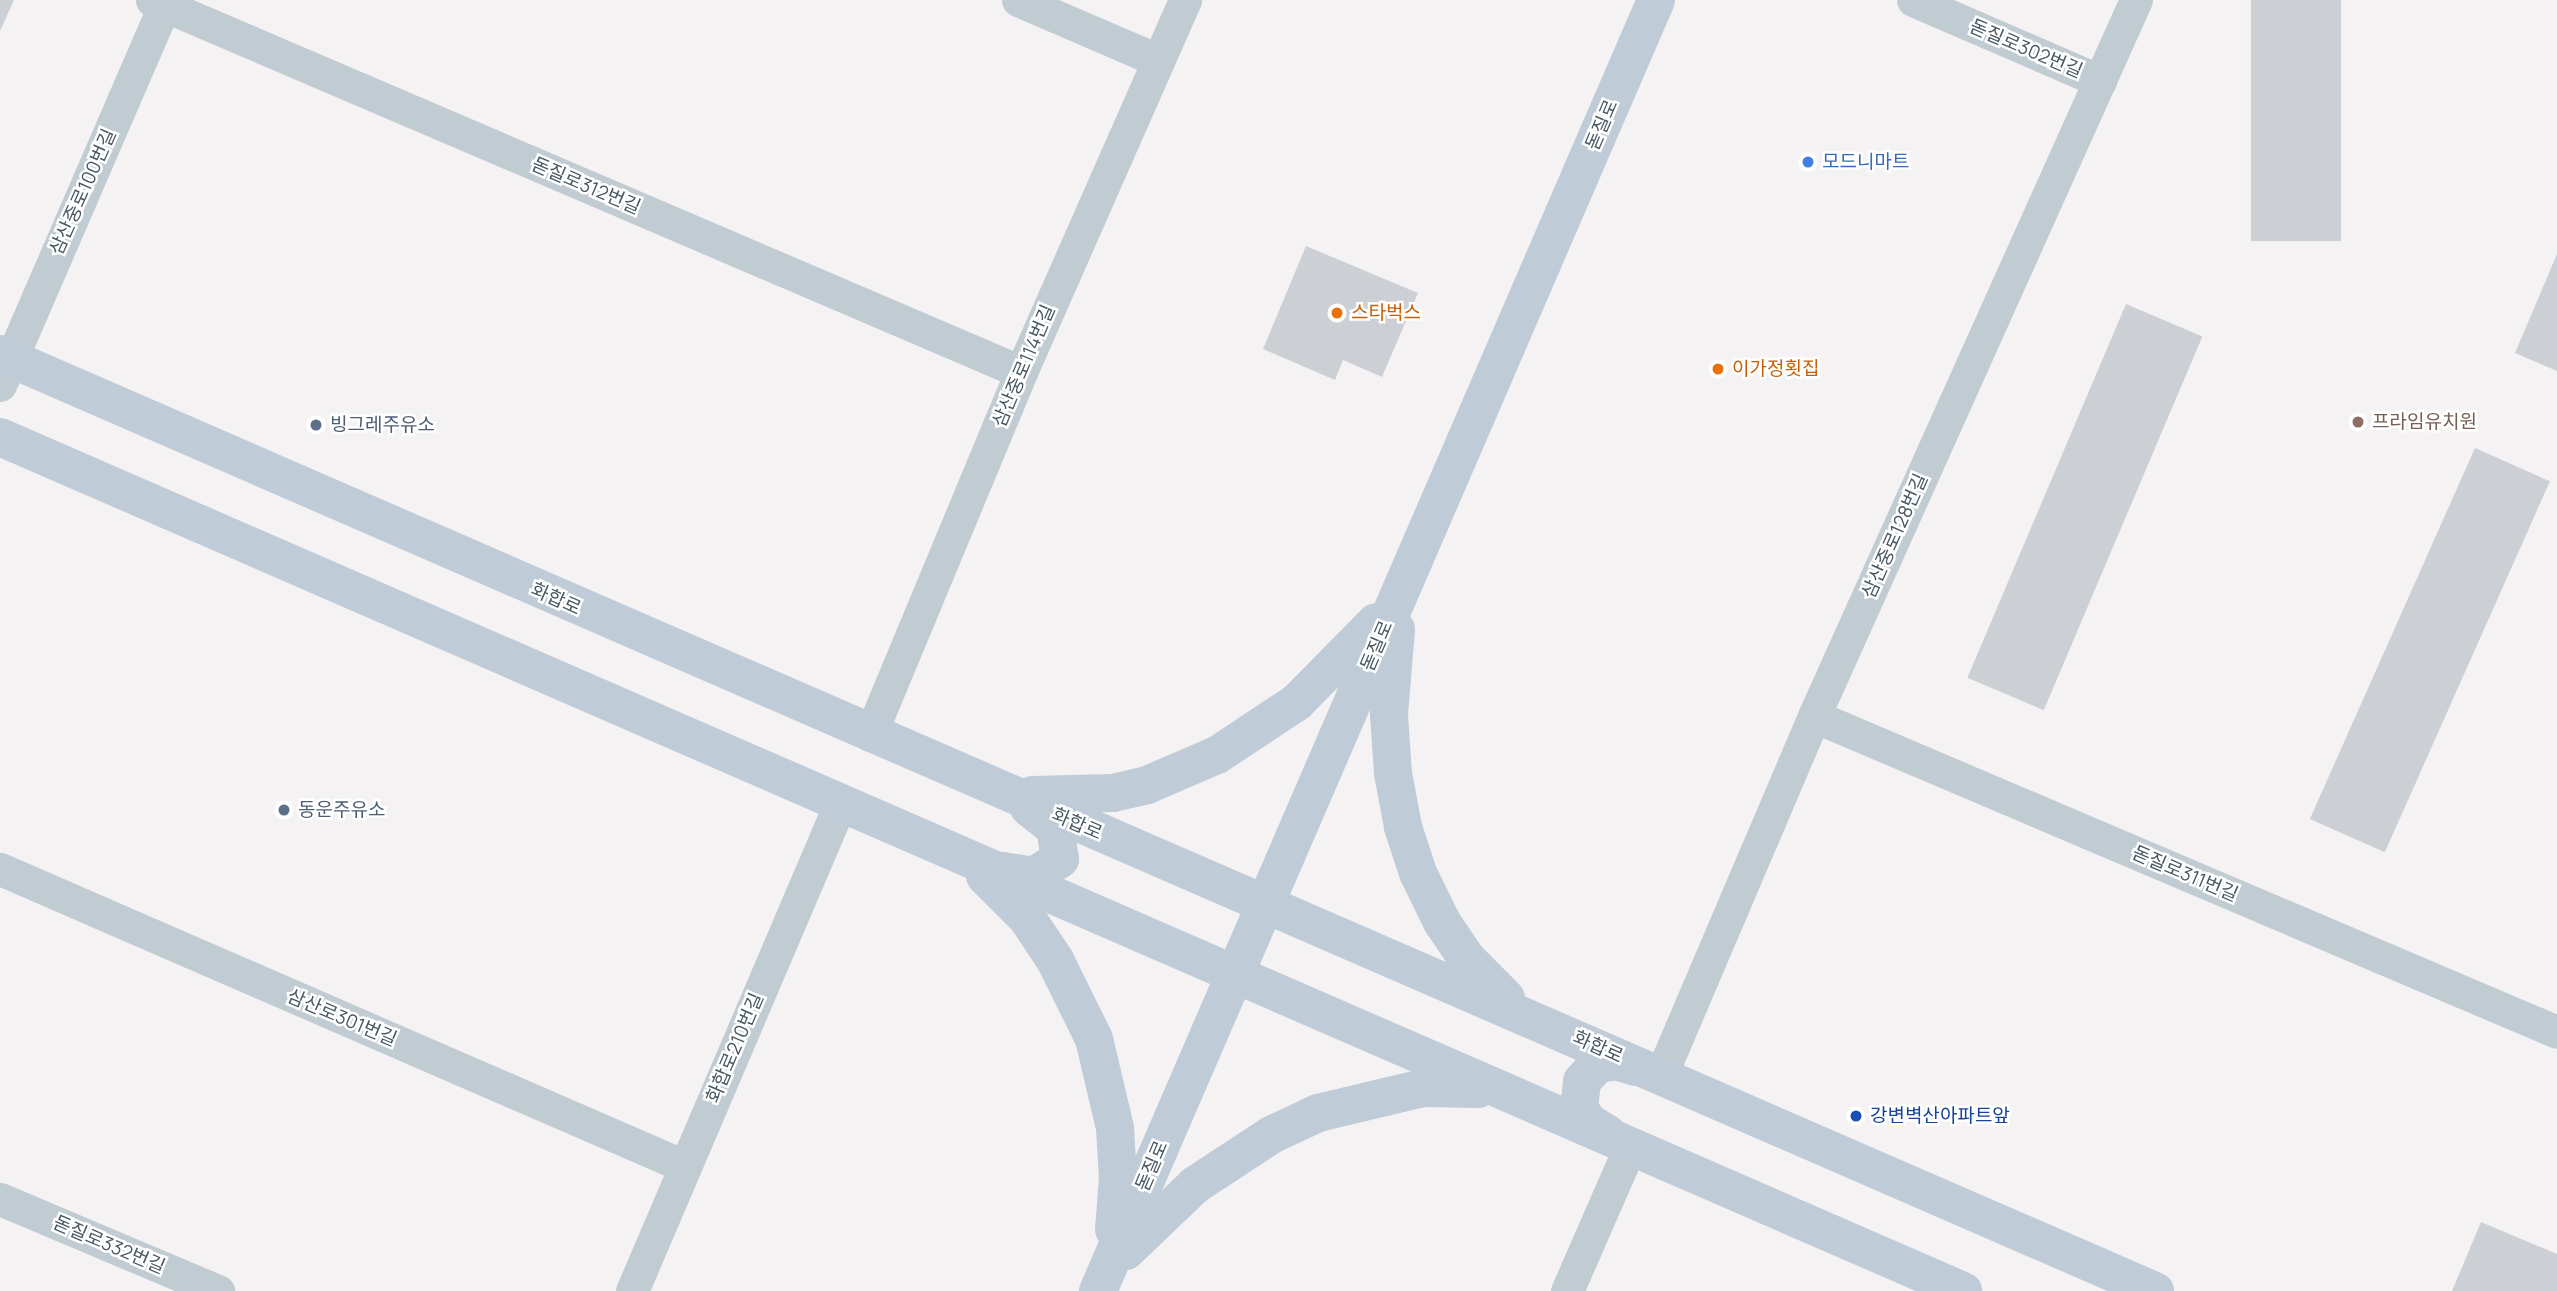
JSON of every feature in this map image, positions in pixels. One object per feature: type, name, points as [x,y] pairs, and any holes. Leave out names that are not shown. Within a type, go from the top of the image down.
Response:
[{"type":"main road","name":"돋질로","points":[[1100,1287],[1656,0]]},
{"type":"main road","name":"화합로","points":[[4,366],[1266,904],[2155,1291]]},
{"type":"main road","points":[[0,437],[967,860],[1963,1291]]},
{"type":"main road","points":[[1001,791],[1063,797],[1112,793],[1147,785],[1217,755],[1287,710],[1332,672],[1401,590]]},
{"type":"main road","points":[[1401,590],[1389,715],[1392,773],[1403,827],[1418,873],[1467,959],[1532,1019]]},
{"type":"main road","points":[[967,860],[1034,876],[1060,859],[1055,828],[1001,791]]},
{"type":"main road","points":[[967,860],[1027,918],[1055,960],[1094,1039],[1113,1116],[1118,1178],[1100,1287]]},
{"type":"main road","points":[[1630,1147],[1588,1122],[1579,1107],[1582,1081],[1598,1064],[1616,1061],[1661,1075]]},
{"type":"main road","points":[[1100,1287],[1161,1213],[1195,1185],[1251,1147],[1306,1118],[1354,1101],[1423,1088],[1501,1091]]},
{"type":"street","points":[[1018,0],[1157,60]]},
{"type":"street","name":"삼산중로114번길","points":[[870,735],[1021,372],[1185,0]]},
{"type":"street","name":"돋질로302번길","points":[[1913,0],[2101,80]]},
{"type":"street","name":"삼산중로128번길","points":[[1661,1075],[1814,716],[2136,0]]},
{"type":"street","name":"삼산중로100번길","points":[[4,366],[161,2]]},
{"type":"street","name":"돋질로312번길","points":[[161,2],[1021,372]]},
{"type":"street","name":"돋질로311번길","points":[[1814,716],[2557,1032]]},
{"type":"street","name":"화합로210번길","points":[[632,1291],[840,804]]},
{"type":"street","name":"삼산로301번길","points":[[0,869],[684,1166]]},
{"type":"street","points":[[1567,1291],[1630,1147]]},
{"type":"street","name":"돋질로332번길","points":[[0,1199],[218,1291]]},
{"type":"building","points":[[0,0],[14,0],[0,31]]},
{"type":"building","points":[[2251,0],[2341,0],[2341,241],[2251,241]]},
{"type":"building","points":[[1306,246],[1418,293],[1382,377],[1343,360],[1335,380],[1263,349]]},
{"type":"building","points":[[2557,254],[2557,371],[2515,353]]},
{"type":"building","points":[[2126,304],[2202,336],[2044,710],[1967,678]]},
{"type":"building","points":[[2475,448],[2550,481],[2385,852],[2310,819]]},
{"type":"building","points":[[2481,1222],[2557,1254],[2557,1291],[2452,1291]]},
{"type":"place","name":"모드니마트","points":[[1808,162]]},
{"type":"place","name":"스타벅스","points":[[1337,313]]},
{"type":"place","name":"이가정횟집","points":[[1718,369]]},
{"type":"place","name":"프라임유치원","points":[[2358,422]]},
{"type":"place","name":"빙그레주유소","points":[[316,425]]},
{"type":"place","name":"동운주유소","points":[[284,810]]},
{"type":"place","name":"강변벽산아파트앞","points":[[1856,1116]]}]
